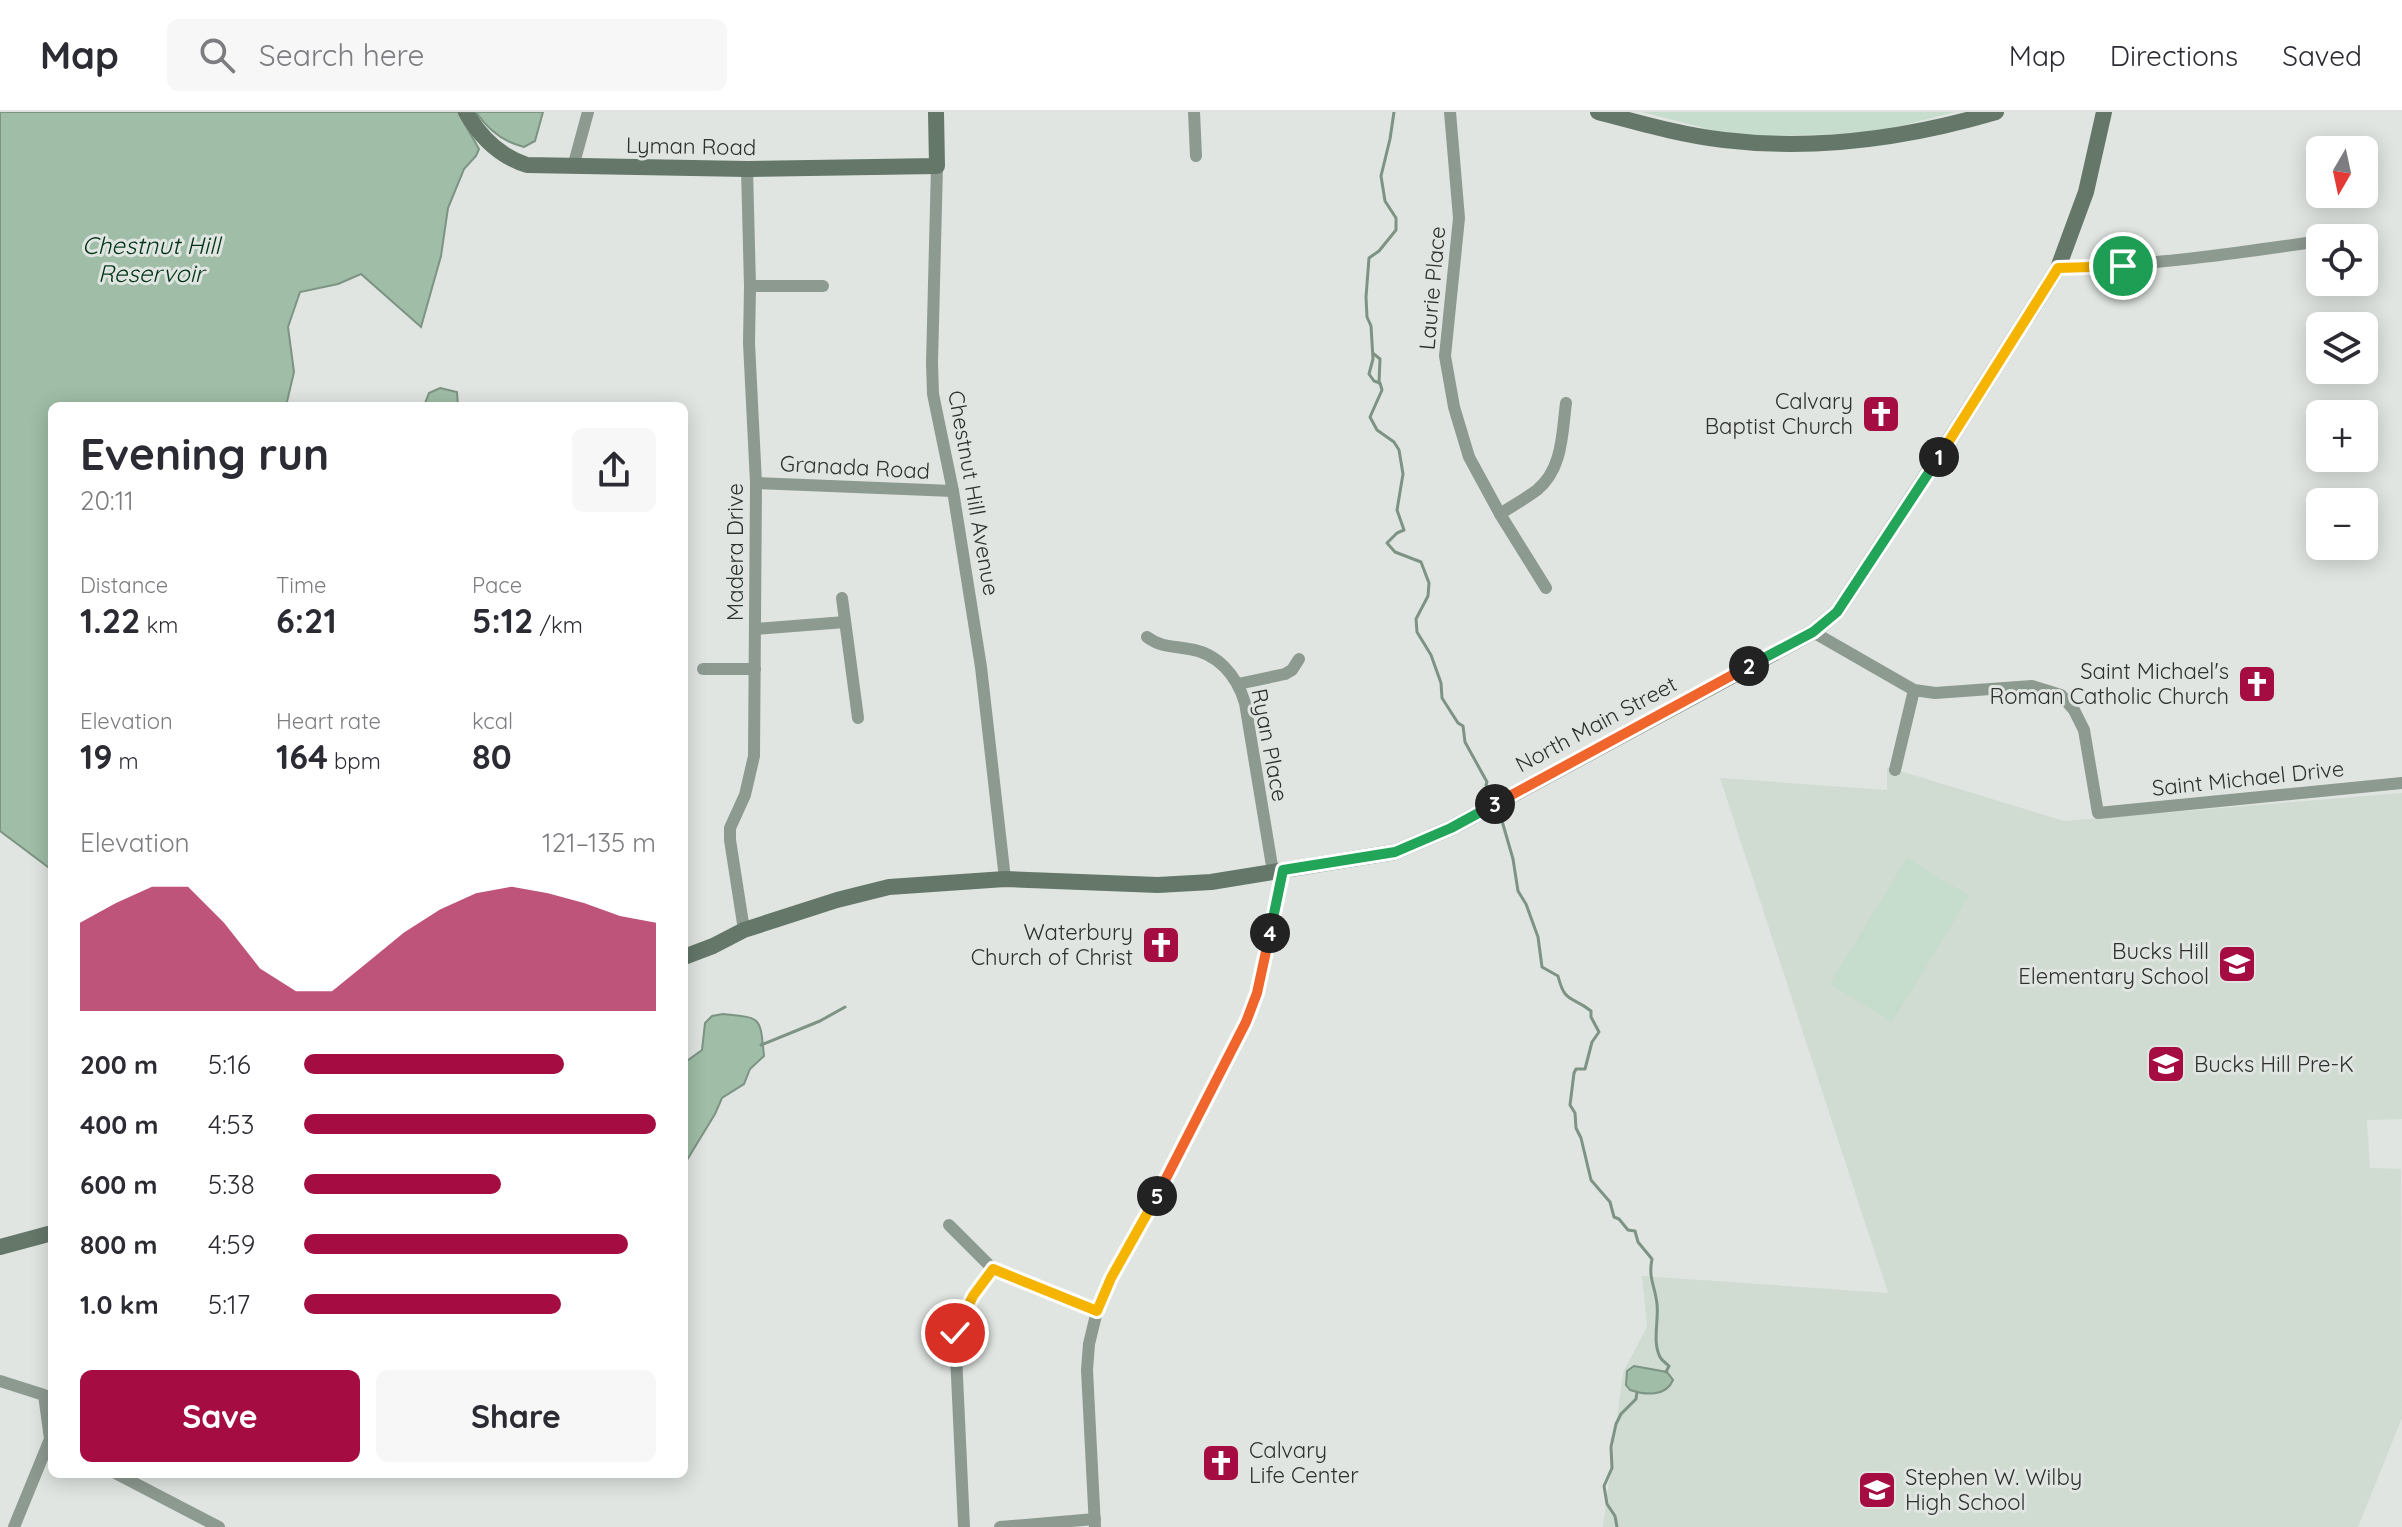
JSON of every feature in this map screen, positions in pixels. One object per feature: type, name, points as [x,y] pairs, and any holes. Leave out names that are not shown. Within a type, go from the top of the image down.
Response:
[{"type":"main road","name":"Lyman Road","points":[[466,112],[498,152],[516,161],[539,166],[747,169],[937,166]]},
{"type":"main road","name":"Chestnut Hill Avenue","points":[[936,112],[937,166]]},
{"type":"main road","points":[[1598,112],[1724,140],[1803,145],[1867,140],[1945,127],[1996,112]]},
{"type":"main road","name":"North Main Street","points":[[688,955],[744,930],[889,887],[1005,879],[1158,885],[1211,882],[1395,852],[1451,828],[1813,632],[1837,612],[2058,268],[2086,192],[2104,112]]},
{"type":"main road","points":[[0,1247],[48,1234]]},
{"type":"street","points":[[573,167],[588,112]]},
{"type":"street","points":[[1194,112],[1196,156]]},
{"type":"street","name":"Laurie Place","points":[[1450,112],[1459,218],[1445,356],[1454,407],[1469,457],[1546,588]]},
{"type":"street","name":"Chestnut Hill Avenue","points":[[937,166],[933,394],[953,491],[981,667],[1005,879]]},
{"type":"street","name":"Madera Drive","points":[[744,930],[730,828],[745,795],[754,756],[756,483],[749,343],[747,169]]},
{"type":"street","points":[[2058,268],[2138,265],[2306,243]]},
{"type":"street","points":[[750,286],[823,286]]},
{"type":"street","points":[[1500,514],[1539,489],[1552,472],[1560,453],[1566,403]]},
{"type":"street","name":"Granada Road","points":[[756,483],[953,491]]},
{"type":"street","points":[[842,598],[858,718]]},
{"type":"street","points":[[755,629],[845,622]]},
{"type":"street","points":[[1813,632],[1914,690],[1895,770]]},
{"type":"street","name":"Ryan Place","points":[[1147,637],[1162,645],[1205,653],[1226,668],[1238,684],[1245,703],[1278,871]]},
{"type":"street","points":[[1238,684],[1285,674],[1299,659]]},
{"type":"street","points":[[703,669],[755,669]]},
{"type":"street","name":"Saint Michael Drive","points":[[1914,690],[1935,693],[2032,686],[2061,695],[2074,710],[2084,730],[2098,813],[2402,783]]},
{"type":"street","points":[[1000,1527],[1095,1523],[1087,1370],[1097,1311],[1111,1278],[1170,1173],[1246,1022],[1263,968],[1278,871]]},
{"type":"street","points":[[949,1225],[993,1269],[1097,1311]]},
{"type":"street","points":[[964,1527],[955,1333],[973,1296],[993,1269]]},
{"type":"street","points":[[0,1381],[44,1395],[48,1421]]},
{"type":"street","points":[[14,1527],[48,1447]]},
{"type":"street","points":[[125,1478],[219,1527]]},
{"type":"shaded area","points":[[1642,112],[1955,112],[1873,133],[1739,137]]},
{"type":"shaded area","points":[[1887,767],[2064,821],[2402,793],[2402,1119],[2367,1120],[2370,1168],[2401,1169],[2402,1418],[2358,1527],[1603,1527],[1623,1372],[1647,1327],[1642,1276],[1888,1293],[1720,778],[1887,790]]},
{"type":"shaded area","points":[[1907,858],[1969,896],[1892,1022],[1830,984]]},
{"type":"water","name":"Chestnut Hill Reservoir","points":[[0,112],[458,112],[479,149],[464,169],[448,208],[441,256],[421,327],[361,274],[338,284],[300,292],[288,327],[294,372],[287,402],[48,402],[48,867],[0,831]]},
{"type":"water","points":[[476,112],[543,112],[535,141],[524,147],[497,134]]},
{"type":"water","points":[[440,388],[457,392],[458,402],[426,402],[429,393]]},
{"type":"water","points":[[723,1014],[752,1018],[760,1026],[764,1056],[750,1069],[744,1084],[722,1098],[688,1158],[688,1060],[702,1050],[705,1023],[712,1016]]},
{"type":"water","points":[[1634,1366],[1667,1372],[1673,1380],[1660,1392],[1648,1394],[1630,1390],[1626,1385],[1627,1371]]},
{"type":"waterway","points":[[1394,112],[1381,176],[1385,201],[1396,218],[1396,230],[1369,258],[1366,297],[1373,359],[1369,374],[1380,383],[1382,390],[1370,417],[1377,430],[1394,442],[1399,450],[1403,474],[1397,510],[1404,530],[1387,543],[1395,552],[1421,562],[1429,583],[1428,596],[1416,619],[1417,632],[1431,655],[1441,683],[1442,698],[1463,726],[1465,742],[1487,782],[1490,797]]},
{"type":"waterway","points":[[1374,354],[1380,359],[1379,383]]},
{"type":"waterway","points":[[1500,814],[1513,859],[1518,891],[1538,937],[1542,967],[1558,976],[1566,995],[1591,1011],[1599,1032],[1592,1042],[1585,1069],[1576,1069],[1574,1073],[1570,1105],[1575,1113],[1576,1128],[1591,1180],[1610,1202],[1614,1217],[1628,1230],[1635,1231],[1638,1242],[1652,1259],[1651,1277],[1657,1310],[1656,1344],[1660,1357],[1669,1366],[1666,1372]]},
{"type":"waterway","points":[[761,1045],[820,1021],[845,1007]]},
{"type":"waterway","points":[[1617,1527],[1615,1516],[1607,1504],[1604,1486],[1612,1468],[1611,1447],[1616,1424],[1636,1399],[1637,1392]]},
{"type":"place","name":"Calvary Baptist Church","points":[[1881,414]]},
{"type":"place","name":"Saint Michael's Roman Catholic Church","points":[[2257,684]]},
{"type":"place","name":"Waterbury Church of Christ","points":[[1161,945]]},
{"type":"place","name":"Bucks Hill Elementary School","points":[[2237,964]]},
{"type":"place","name":"Bucks Hill Pre-K","points":[[2166,1064]]},
{"type":"place","name":"Calvary Life Center","points":[[1221,1463]]},
{"type":"place","name":"Stephen W. Wilby High School","points":[[1877,1490]]},
{"type":"route","points":[[955,1333],[973,1296],[993,1269],[1097,1311],[1111,1278],[1170,1173],[1246,1022],[1257,993],[1283,870],[1395,852],[1451,828],[1813,632],[1837,612],[2058,268],[2123,266]]}]
